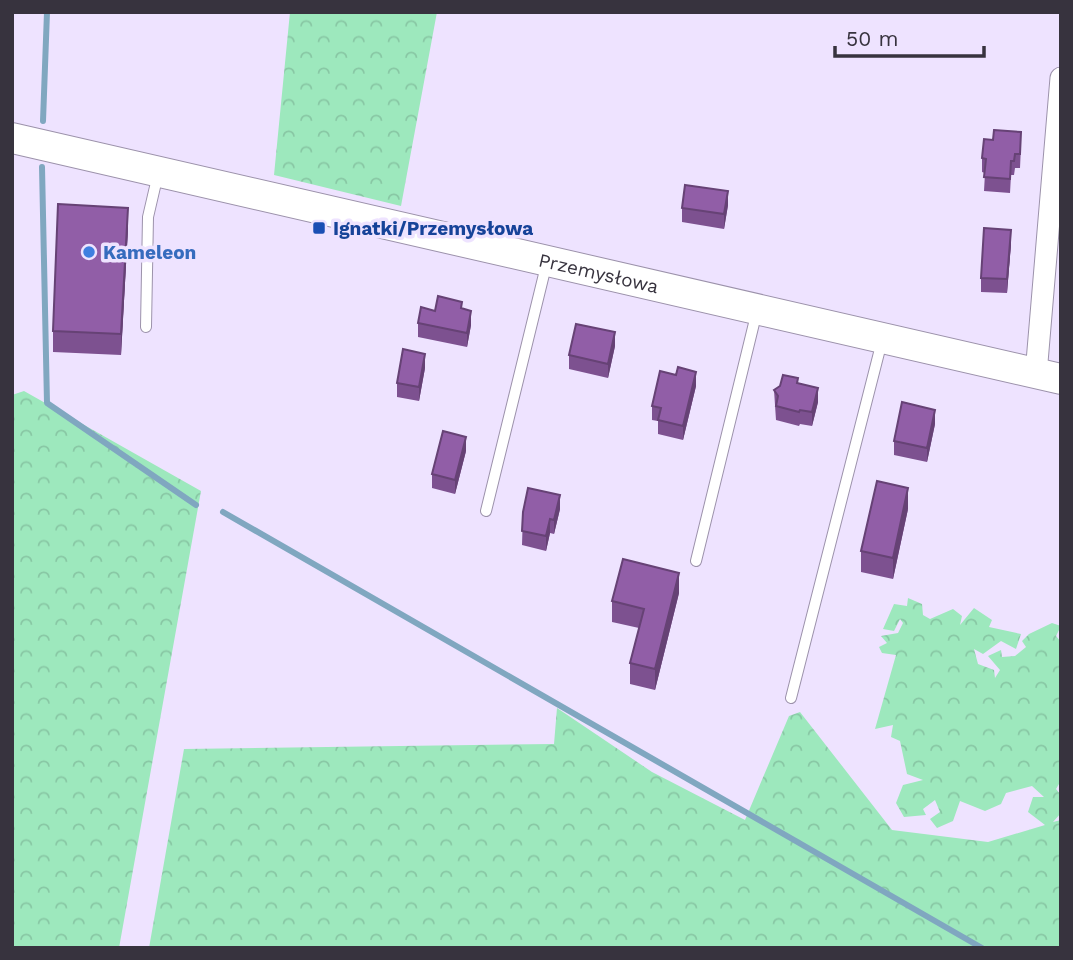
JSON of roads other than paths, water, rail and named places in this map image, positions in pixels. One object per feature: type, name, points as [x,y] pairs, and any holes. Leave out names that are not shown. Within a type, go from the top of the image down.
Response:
[{"type":"street","points":[[1049,376],[1061,78]]},
{"type":"street","name":"Przemysłowa","points":[[12,138],[1049,376]]},
{"type":"lane","points":[[146,327],[148,217],[159,171]]},
{"type":"lane","points":[[486,511],[547,260]]},
{"type":"lane","points":[[696,561],[757,309]]},
{"type":"lane","points":[[791,698],[883,338]]},
{"type":"waterway","points":[[43,121],[47,12]]},
{"type":"waterway","points":[[42,167],[47,403],[196,505]]},
{"type":"waterway","points":[[223,512],[982,948]]},
{"type":"place","name":"Ignatki/Przemysłowa","points":[[319,228]]},
{"type":"place","name":"Kameleon","points":[[89,252]]}]
